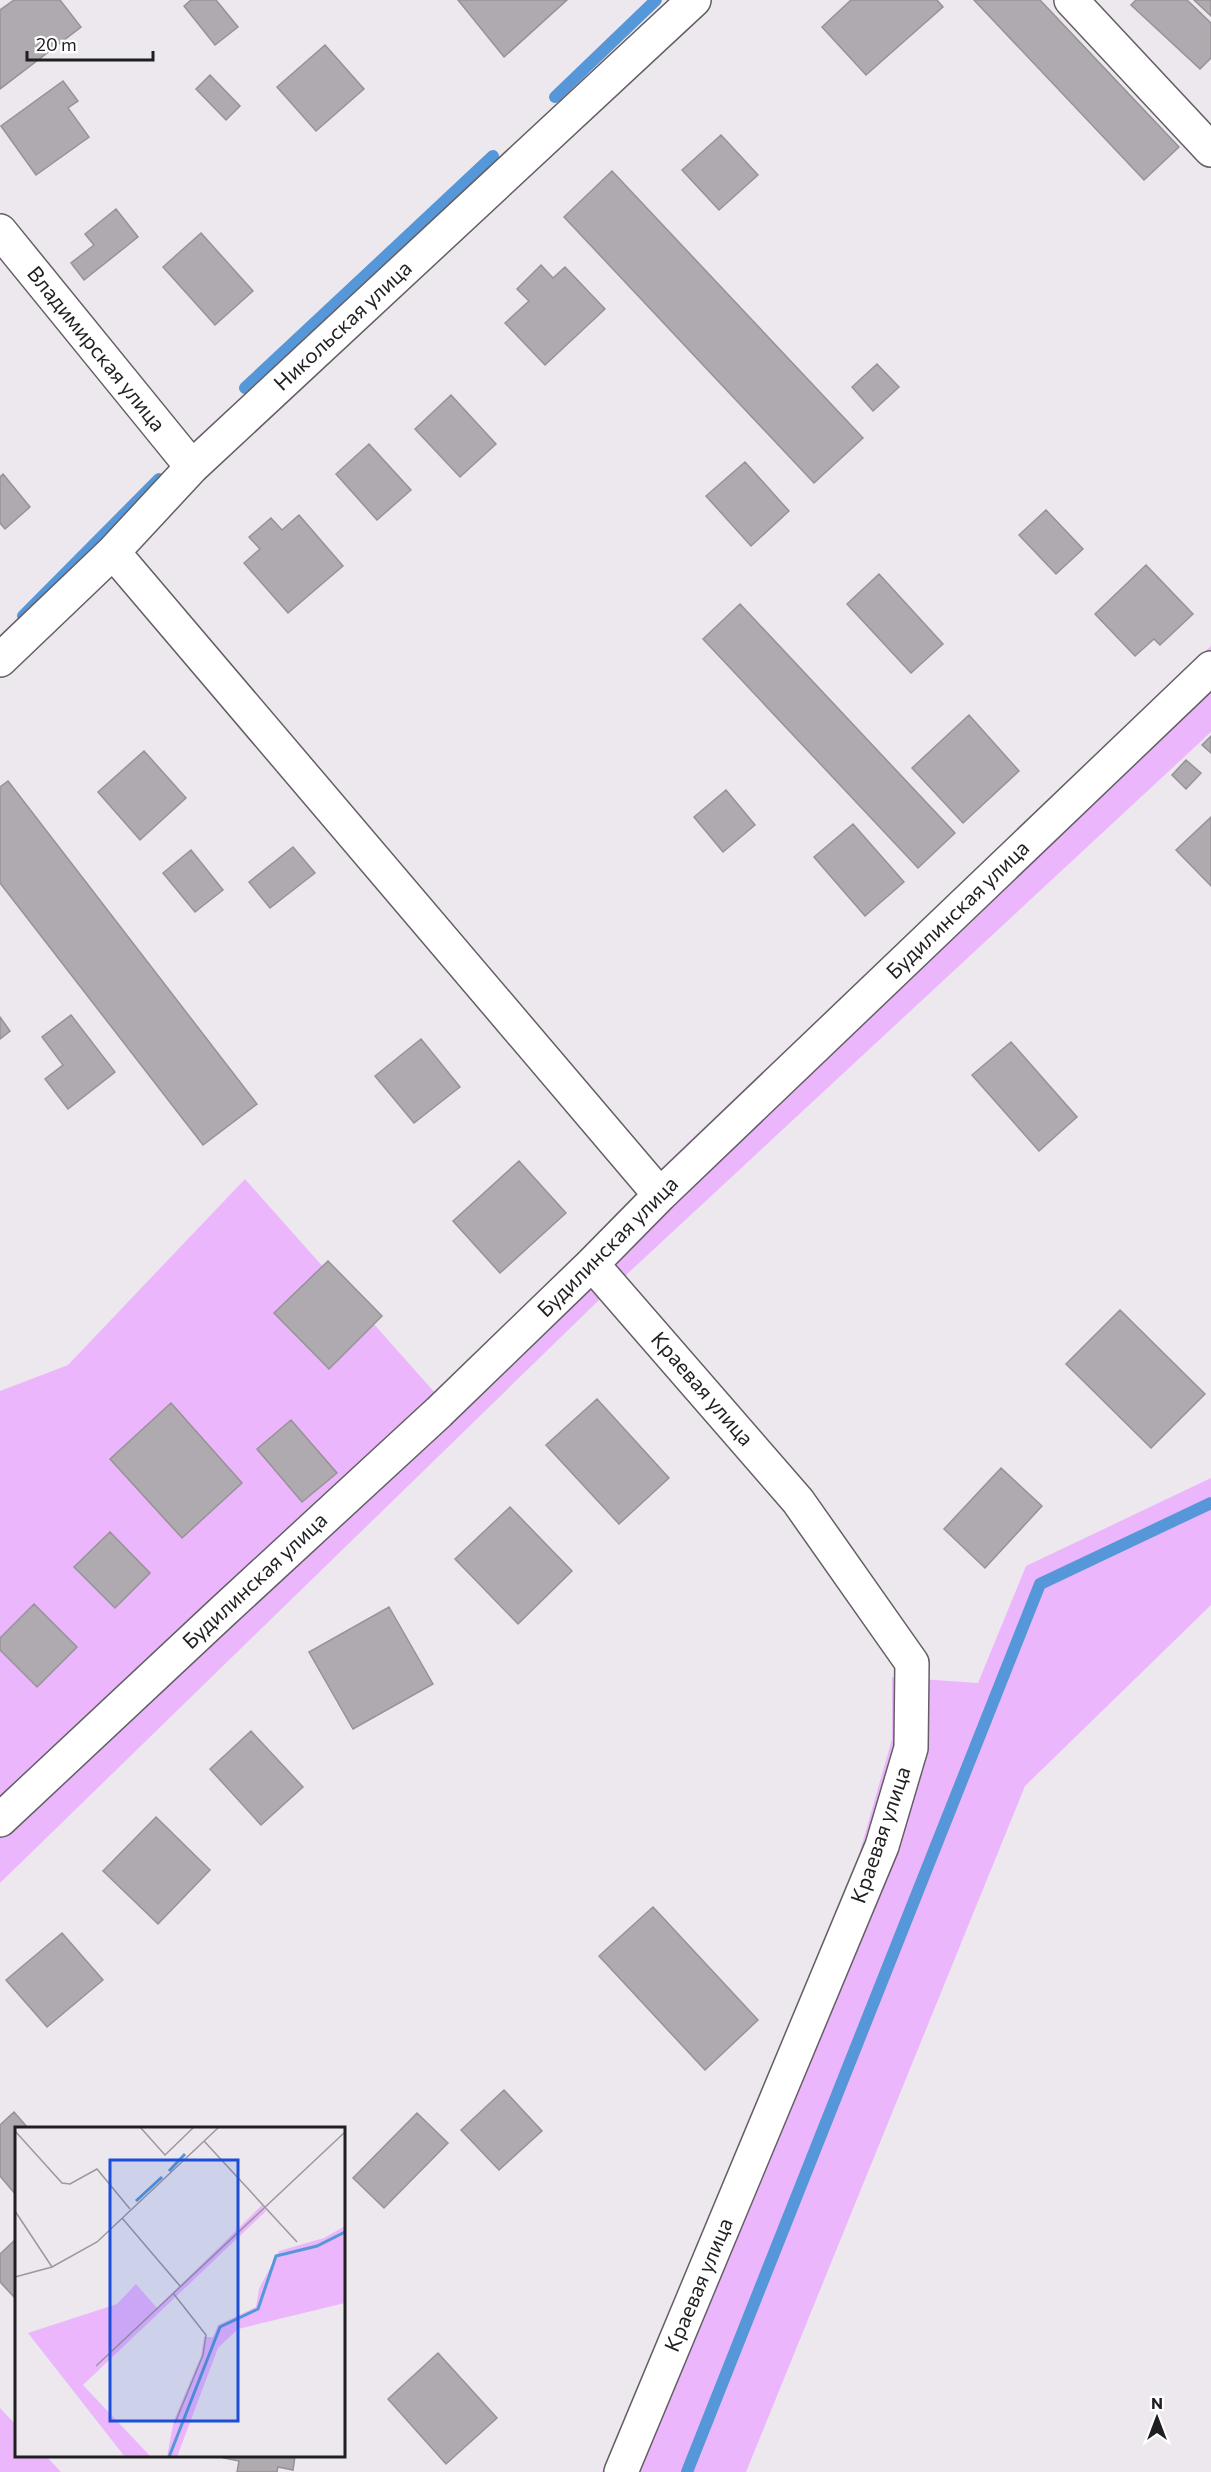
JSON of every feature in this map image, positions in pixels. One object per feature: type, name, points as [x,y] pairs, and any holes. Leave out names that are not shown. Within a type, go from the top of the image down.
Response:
[{"type":"street","name":"Никольская улица","points":[[0,660],[113,552],[192,467],[694,0]]},
{"type":"street","points":[[1071,0],[1211,150]]},
{"type":"street","name":"Владимирская улица","points":[[0,231],[192,467]]},
{"type":"street","points":[[113,552],[660,1195]]},
{"type":"street","name":"Будилинская улица","points":[[0,1820],[439,1413],[660,1195],[1211,668]]},
{"type":"street","name":"Краевая улица","points":[[592,1264],[798,1500],[912,1663],[911,1748],[882,1846],[621,2472]]},
{"type":"shaded area","points":[[1211,646],[1211,732],[597,1302],[0,1883],[0,1391],[68,1365],[245,1179],[444,1403],[632,1217],[655,1174]]},
{"type":"shaded area","points":[[1211,1478],[1211,1605],[1025,1786],[746,2472],[602,2472],[859,1855],[892,1739],[892,1677],[978,1683],[1026,1566]]},
{"type":"shaded area","points":[[0,2408],[15,2424],[15,2457],[47,2457],[61,2472],[0,2472]]},
{"type":"building","points":[[14,0],[60,0],[81,27],[0,89],[0,10]]},
{"type":"building","points":[[191,0],[216,0],[238,27],[215,45],[184,6]]},
{"type":"building","points":[[458,0],[567,0],[504,57]]},
{"type":"building","points":[[851,0],[937,0],[943,7],[866,75],[822,27]]},
{"type":"building","points":[[974,0],[1040,0],[1179,147],[1144,180]]},
{"type":"building","points":[[1136,0],[1187,0],[1211,23],[1211,58],[1200,69],[1131,5]]},
{"type":"building","points":[[1194,0],[1211,0],[1211,16]]},
{"type":"building","points":[[325,45],[364,89],[316,131],[277,87]]},
{"type":"building","points":[[210,75],[240,106],[226,120],[196,89]]},
{"type":"building","points":[[63,81],[78,101],[68,108],[89,137],[36,175],[1,126]]},
{"type":"building","points":[[721,135],[758,175],[719,210],[682,170]]},
{"type":"building","points":[[612,171],[863,438],[814,483],[564,217]]},
{"type":"building","points":[[116,209],[138,237],[84,280],[71,263],[94,245],[85,234]]},
{"type":"building","points":[[201,233],[253,291],[215,325],[163,267]]},
{"type":"building","points":[[541,265],[553,278],[565,267],[605,309],[545,365],[505,323],[529,301],[517,289]]},
{"type":"building","points":[[877,364],[899,387],[873,411],[852,387]]},
{"type":"building","points":[[451,395],[496,444],[460,477],[415,429]]},
{"type":"building","points":[[369,444],[411,490],[377,520],[336,474]]},
{"type":"building","points":[[745,462],[789,511],[751,546],[706,496]]},
{"type":"building","points":[[3,474],[30,507],[5,529],[0,523],[0,477]]},
{"type":"building","points":[[1046,510],[1083,549],[1056,574],[1019,535]]},
{"type":"building","points":[[299,515],[343,566],[288,613],[244,563],[260,549],[249,537],[271,518],[282,530]]},
{"type":"building","points":[[1146,565],[1193,614],[1160,645],[1154,639],[1135,656],[1095,614]]},
{"type":"building","points":[[879,574],[943,644],[911,673],[847,604]]},
{"type":"building","points":[[740,604],[955,833],[918,868],[703,639]]},
{"type":"building","points":[[969,715],[1019,771],[963,823],[912,768]]},
{"type":"building","points":[[1211,736],[1211,753],[1202,745]]},
{"type":"building","points":[[144,751],[186,798],[140,840],[98,792]]},
{"type":"building","points":[[1186,760],[1201,773],[1186,789],[1172,775]]},
{"type":"building","points":[[8,781],[257,1104],[203,1145],[0,883],[0,787]]},
{"type":"building","points":[[726,790],[755,825],[723,852],[694,817]]},
{"type":"building","points":[[1211,817],[1211,886],[1176,850]]},
{"type":"building","points":[[853,824],[904,882],[865,916],[814,857]]},
{"type":"building","points":[[293,847],[315,873],[270,908],[249,882]]},
{"type":"building","points":[[191,850],[223,890],[195,912],[163,873]]},
{"type":"building","points":[[71,1015],[115,1072],[68,1109],[45,1079],[63,1065],[42,1037]]},
{"type":"building","points":[[0,1017],[10,1031],[0,1039]]},
{"type":"building","points":[[421,1039],[460,1087],[414,1123],[375,1076]]},
{"type":"building","points":[[1011,1042],[1077,1117],[1039,1151],[972,1075]]},
{"type":"building","points":[[519,1161],[566,1213],[500,1273],[453,1221]]},
{"type":"building","points":[[328,1261],[382,1316],[329,1369],[274,1313]]},
{"type":"building","points":[[1120,1310],[1205,1394],[1151,1448],[1066,1364]]},
{"type":"building","points":[[597,1399],[669,1478],[619,1524],[546,1445]]},
{"type":"building","points":[[171,1403],[242,1483],[182,1538],[110,1459]]},
{"type":"building","points":[[291,1420],[337,1473],[302,1502],[257,1449]]},
{"type":"building","points":[[1001,1468],[1042,1506],[985,1568],[944,1529]]},
{"type":"building","points":[[510,1507],[572,1571],[518,1624],[455,1559]]},
{"type":"building","points":[[110,1532],[150,1573],[115,1608],[74,1567]]},
{"type":"building","points":[[34,1604],[77,1647],[37,1687],[0,1650],[0,1638]]},
{"type":"building","points":[[389,1607],[433,1684],[353,1729],[309,1652]]},
{"type":"building","points":[[251,1731],[303,1787],[261,1825],[210,1769]]},
{"type":"building","points":[[156,1817],[210,1870],[158,1924],[103,1871]]},
{"type":"building","points":[[653,1907],[758,2020],[705,2070],[599,1956]]},
{"type":"building","points":[[62,1933],[103,1980],[47,2027],[6,1980]]},
{"type":"building","points":[[504,2090],[542,2131],[499,2170],[461,2130]]},
{"type":"building","points":[[14,2112],[27,2127],[15,2127],[15,2194],[0,2176],[0,2125]]},
{"type":"building","points":[[417,2113],[448,2143],[384,2208],[353,2178]]},
{"type":"building","points":[[15,2240],[15,2298],[0,2282],[0,2254]]},
{"type":"building","points":[[438,2353],[497,2418],[446,2464],[388,2399]]},
{"type":"building","points":[[295,2457],[293,2470],[278,2467],[277,2472],[237,2472],[239,2461],[224,2458]]},
{"type":"waterway","points":[[555,97],[656,0]]},
{"type":"waterway","points":[[245,388],[493,156]]},
{"type":"waterway","points":[[23,616],[159,479]]},
{"type":"waterway","points":[[687,2472],[1040,1584],[1211,1503]]}]
